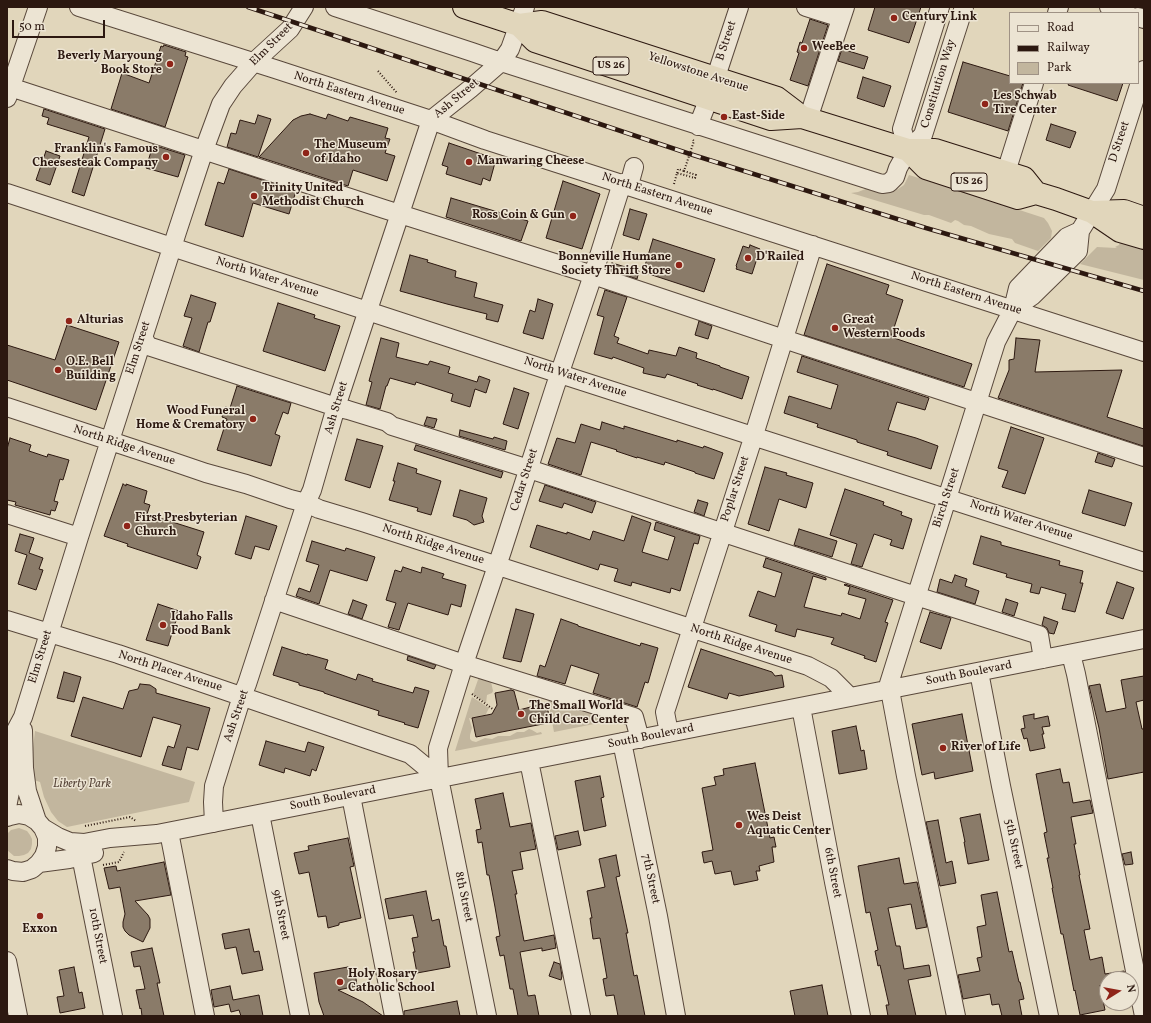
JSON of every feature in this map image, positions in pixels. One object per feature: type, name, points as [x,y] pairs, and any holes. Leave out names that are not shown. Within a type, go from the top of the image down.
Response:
[{"type":"highway","name":"Yellowstone Avenue","points":[[464,7],[522,16],[535,41],[712,88],[777,98],[805,118],[908,150],[935,150],[1006,172],[1024,178],[1036,193],[1018,198],[926,168],[908,150]]},
{"type":"highway","points":[[1036,193],[1092,212],[1120,231],[1144,238]]},
{"type":"highway","points":[[1092,212],[1124,211],[1144,218]]},
{"type":"street","points":[[38,7],[8,91],[204,150],[593,275],[1144,456]]},
{"type":"street","name":"North Eastern Avenue","points":[[79,7],[254,62],[431,120],[485,140],[1144,352]]},
{"type":"street","name":"Elm Street","points":[[7,807],[10,792],[10,755],[14,734],[23,717],[109,440],[204,150],[221,104],[233,86],[254,62],[290,29],[304,7]]},
{"type":"street","points":[[335,7],[472,52],[691,129],[882,184],[889,183],[895,177],[898,168],[908,150]]},
{"type":"street","name":"B Street","points":[[691,129],[712,88],[739,7]]},
{"type":"street","points":[[805,118],[843,12],[806,7]]},
{"type":"street","name":"Constitution Way","points":[[940,7],[902,129],[908,150],[923,135],[964,7]]},
{"type":"street","points":[[1109,7],[1124,12]]},
{"type":"street","name":"Ash Street","points":[[214,823],[214,786],[242,696],[248,684],[306,503],[312,490],[336,407],[431,120],[501,62],[510,49],[522,16]]},
{"type":"street","name":"D Street","points":[[1092,212],[1106,189],[1144,70]]},
{"type":"street","points":[[1006,172],[1034,84]]},
{"type":"street","name":"Cedar Street","points":[[439,778],[438,748],[464,664],[593,275],[625,184],[634,167]]},
{"type":"street","name":"North Water Avenue","points":[[7,193],[560,374],[947,497],[1144,562]]},
{"type":"street","name":"Birch Street","points":[[888,690],[996,342],[1013,309],[1018,288],[1067,238],[1080,231],[1092,212]]},
{"type":"street","name":"Poplar Street","points":[[669,733],[665,712],[813,245]]},
{"type":"street","points":[[143,337],[148,346],[387,422],[392,426],[1039,635],[1043,659]]},
{"type":"street","name":"North Ridge Avenue","points":[[7,407],[206,473],[246,484],[290,500],[306,503],[319,509],[808,666],[831,678],[850,697]]},
{"type":"street","points":[[7,514],[79,537]]},
{"type":"street","points":[[274,600],[464,664],[634,717],[640,739]]},
{"type":"street","name":"North Placer Avenue","points":[[7,620],[118,654],[410,754],[439,778]]},
{"type":"street","name":"South Boulevard","points":[[7,817],[19,814],[29,816],[58,837],[70,842],[84,843],[110,838],[163,833],[1144,639]]},
{"type":"street","points":[[1071,654],[1144,1016]]},
{"type":"street","name":"5th Street","points":[[979,672],[1001,786],[1050,1016]]},
{"type":"street","points":[[888,690],[956,1016]]},
{"type":"street","name":"6th Street","points":[[801,707],[861,1016]]},
{"type":"street","name":"Elm Street","points":[[23,717],[27,791],[40,825],[47,837],[47,847],[44,856],[39,863]]},
{"type":"street","name":"7th Street","points":[[622,742],[658,916],[676,1016]]},
{"type":"street","points":[[529,761],[581,1016]]},
{"type":"street","name":"8th Street","points":[[439,778],[487,1016]]},
{"type":"street","points":[[350,796],[394,1016]]},
{"type":"street","name":"9th Street","points":[[260,814],[300,1016]]},
{"type":"street","points":[[163,833],[205,1016]]},
{"type":"street","name":"South Boulevard","points":[[7,869],[23,872],[32,869],[39,863],[69,859],[113,850],[163,833]]},
{"type":"street","name":"10th Street","points":[[82,856],[113,1016]]},
{"type":"street","points":[[7,962],[18,1016]]},
{"type":"path","points":[[378,71],[399,94]]},
{"type":"path","points":[[684,171],[694,141],[691,129]]},
{"type":"path","points":[[673,186],[677,173],[678,170],[696,175],[695,178],[677,173]]},
{"type":"path","points":[[472,694],[494,710]]},
{"type":"path","points":[[80,827],[130,817]]},
{"type":"path","points":[[99,866],[119,862],[127,845]]},
{"type":"green space","points":[[909,175],[1044,218],[1052,231],[1051,238],[1038,251],[1015,243],[1012,239],[989,234],[955,220],[951,223],[929,215],[924,215],[851,193],[868,188],[892,192],[904,185]]},
{"type":"green space","points":[[1120,242],[1144,249],[1144,280],[1080,264],[1097,247],[1117,248],[1115,247],[1119,245]]},
{"type":"green space","points":[[480,674],[490,677],[493,691],[487,695],[486,703],[473,694]]},
{"type":"green space","points":[[472,697],[489,708],[485,716],[472,719],[469,718],[472,728],[470,739],[472,741],[476,742],[485,738],[492,739],[498,736],[510,736],[517,732],[524,732],[529,729],[537,733],[541,732],[542,734],[455,751]]},
{"type":"green space","points":[[555,700],[614,720],[554,732],[548,701]]},
{"type":"green space","name":"Liberty Park","points":[[35,731],[195,782],[189,802],[67,827],[58,821],[51,812],[44,797],[40,782],[34,780],[33,748]]},
{"type":"green space","points":[[19,828],[27,831],[32,839],[32,844],[28,853],[14,856],[7,850],[7,834],[11,830]]},
{"type":"building","name":"Century Link","points":[[875,7],[921,7],[909,43],[868,30]]},
{"type":"building","points":[[810,19],[828,25],[808,86],[790,80],[799,53],[797,52],[800,42],[802,43]]},
{"type":"building","points":[[164,45],[186,52],[185,56],[188,57],[165,127],[111,109],[122,73],[149,83],[161,46],[163,47]]},
{"type":"building","points":[[842,49],[868,57],[864,69],[838,61]]},
{"type":"building","name":"Les Schwab Tire Center","points":[[963,62],[1009,76],[1009,84],[1023,84],[1008,131],[948,112]]},
{"type":"building","points":[[863,77],[891,86],[884,107],[857,98]]},
{"type":"building","points":[[1068,84],[1123,84],[1117,101]]},
{"type":"building","points":[[44,109],[105,129],[84,196],[72,192],[89,137],[47,124],[49,118],[42,116]]},
{"type":"building","name":"The Museum of Idaho","points":[[310,114],[326,119],[328,114],[348,121],[350,117],[388,128],[385,138],[390,139],[385,153],[395,156],[387,181],[353,170],[348,186],[259,157],[293,120]]},
{"type":"building","points":[[258,115],[271,119],[258,157],[227,147],[231,133],[236,134],[240,120],[255,124]]},
{"type":"building","points":[[1051,124],[1076,132],[1070,148],[1046,140]]},
{"type":"building","name":"Manwaring Cheese","points":[[449,143],[496,159],[490,181],[483,178],[481,185],[446,174],[448,167],[442,165]]},
{"type":"building","points":[[153,145],[185,155],[178,177],[146,168]]},
{"type":"building","points":[[46,151],[60,156],[50,185],[36,180]]},
{"type":"building","name":"Trinity United Methodist Church","points":[[229,169],[296,191],[289,214],[253,203],[243,237],[205,225],[218,182],[224,184]]},
{"type":"building","name":"Ross Coin & Gun","points":[[563,181],[600,194],[582,249],[546,238]]},
{"type":"building","points":[[451,198],[528,221],[521,241],[446,217]]},
{"type":"building","points":[[630,209],[647,214],[639,240],[623,235]]},
{"type":"building","name":"Bonneville Humane Society Thrift Store","points":[[653,239],[715,259],[704,292],[643,272]]},
{"type":"building","name":"D'Railed","points":[[750,245],[760,249],[752,274],[736,269],[743,246],[749,248]]},
{"type":"building","points":[[410,255],[456,271],[455,277],[477,283],[474,297],[503,305],[498,322],[486,319],[487,314],[400,291]]},
{"type":"building","points":[[612,263],[639,271],[637,279],[611,270]]},
{"type":"building","name":"Great Western Foods","points":[[827,264],[889,285],[886,294],[903,300],[891,337],[972,364],[964,387],[804,335]]},
{"type":"building","points":[[605,290],[627,297],[614,336],[619,338],[617,343],[648,354],[649,350],[676,356],[679,347],[697,353],[696,358],[749,377],[742,399],[667,374],[665,378],[643,373],[644,368],[613,357],[612,359],[594,354],[604,317],[597,315]]},
{"type":"building","points":[[191,295],[216,303],[210,322],[208,322],[199,352],[183,346],[192,318],[184,316]]},
{"type":"building","points":[[538,299],[553,304],[543,339],[523,333],[530,310],[535,312]]},
{"type":"building","points":[[278,303],[315,315],[314,318],[340,326],[325,371],[263,351]]},
{"type":"building","points":[[699,321],[712,326],[708,339],[695,335]]},
{"type":"building","name":"O.E. Bell Building","points":[[67,325],[119,342],[96,410],[7,380],[7,345],[55,360]]},
{"type":"building","points":[[381,338],[399,343],[396,357],[428,365],[430,361],[450,367],[448,373],[477,382],[479,376],[490,380],[486,393],[475,389],[470,407],[451,401],[453,394],[416,382],[415,385],[390,378],[386,386],[380,409],[366,405],[372,382],[369,381]]},
{"type":"building","points":[[1016,338],[1040,340],[1035,372],[1122,370],[1107,417],[1144,429],[1143,446],[998,398],[1009,370],[1009,360],[1014,359]]},
{"type":"building","points":[[802,356],[929,398],[925,410],[897,402],[888,430],[938,446],[931,469],[887,455],[888,452],[817,427],[818,424],[784,413],[789,396],[831,409],[838,385],[797,372]]},
{"type":"building","points":[[237,386],[291,403],[288,414],[283,412],[275,434],[280,436],[271,466],[217,450],[227,419],[222,417],[225,407],[230,408]]},
{"type":"building","points":[[514,388],[529,393],[518,429],[503,424]]},
{"type":"building","points":[[427,417],[437,419],[434,428],[424,425]]},
{"type":"building","points":[[602,422],[624,429],[624,426],[677,442],[677,440],[703,448],[704,446],[723,453],[714,479],[665,462],[664,465],[637,458],[591,442],[581,475],[548,464],[557,438],[575,443],[581,424],[600,430]]},
{"type":"building","points":[[1011,427],[1044,438],[1025,494],[1002,487],[1008,471],[998,468]]},
{"type":"building","points":[[460,430],[493,439],[494,437],[507,441],[505,450],[459,436]]},
{"type":"building","points":[[10,438],[31,445],[29,451],[47,457],[48,454],[69,460],[63,480],[60,479],[54,501],[58,502],[55,511],[51,510],[50,515],[15,505],[16,502],[7,500],[7,449]]},
{"type":"building","points":[[357,439],[383,446],[370,488],[345,480]]},
{"type":"building","points":[[416,445],[503,472],[501,478],[414,450]]},
{"type":"building","points":[[1098,453],[1115,459],[1112,467],[1095,462]]},
{"type":"building","points":[[398,463],[417,469],[416,473],[441,481],[431,515],[417,511],[418,508],[389,500],[395,481],[393,481]]},
{"type":"building","points":[[765,467],[787,473],[786,475],[813,483],[806,508],[779,499],[769,531],[748,524]]},
{"type":"building","name":"First Presbyterian Church","points":[[123,484],[147,491],[144,503],[150,505],[147,514],[204,532],[197,555],[201,557],[197,569],[127,546],[128,544],[104,536]]},
{"type":"building","points":[[545,485],[596,502],[592,513],[564,503],[562,508],[539,501]]},
{"type":"building","points":[[845,489],[884,502],[883,505],[902,512],[901,515],[912,519],[903,549],[890,545],[892,540],[874,534],[862,567],[851,564],[857,544],[830,535]]},
{"type":"building","points":[[460,490],[487,498],[482,516],[484,522],[474,525],[467,520],[453,516]]},
{"type":"building","points":[[1089,490],[1132,503],[1125,526],[1082,513]]},
{"type":"building","points":[[698,500],[708,503],[704,516],[694,512]]},
{"type":"building","points":[[246,516],[277,526],[269,550],[255,546],[251,559],[235,554]]},
{"type":"building","points":[[632,516],[651,523],[642,552],[668,560],[675,537],[654,530],[656,522],[700,536],[698,544],[694,543],[680,591],[671,588],[670,593],[632,582],[631,586],[614,581],[618,569],[600,564],[598,570],[530,547],[537,525],[567,534],[567,532],[590,540],[593,531],[624,541]]},
{"type":"building","points":[[799,529],[837,541],[832,557],[794,545]]},
{"type":"building","points":[[20,534],[34,538],[29,553],[43,558],[39,569],[43,570],[36,590],[18,584],[27,555],[15,551]]},
{"type":"building","points":[[981,536],[1001,542],[1001,545],[1060,561],[1059,565],[1083,571],[1080,583],[1083,583],[1075,612],[1062,609],[1066,594],[1041,587],[1039,594],[1030,592],[1032,584],[1006,577],[1007,574],[973,564]]},
{"type":"building","points":[[312,541],[345,551],[346,548],[375,557],[367,581],[330,570],[319,604],[296,596],[299,588],[310,592],[319,565],[306,561]]},
{"type":"building","points":[[766,558],[826,578],[826,580],[813,576],[804,607],[841,616],[842,613],[860,619],[866,599],[848,594],[850,587],[844,585],[845,584],[893,600],[885,622],[888,623],[876,662],[864,658],[865,656],[831,644],[834,638],[797,629],[795,637],[775,631],[777,625],[749,616],[758,591],[775,597],[782,573],[763,567]]},
{"type":"building","points":[[403,567],[421,573],[422,567],[444,574],[442,578],[466,585],[461,607],[451,604],[448,615],[408,603],[399,630],[388,627],[396,603],[386,600],[395,570],[401,572]]},
{"type":"building","points":[[955,575],[967,579],[965,586],[979,591],[975,604],[937,592],[940,579],[952,583]]},
{"type":"building","points":[[1117,582],[1134,588],[1123,619],[1106,613]]},
{"type":"building","points":[[1006,599],[1018,603],[1014,616],[1002,612]]},
{"type":"building","points":[[353,600],[367,605],[362,619],[348,614]]},
{"type":"building","name":"Idaho Falls Food Bank","points":[[158,604],[179,611],[168,646],[146,640]]},
{"type":"building","points":[[516,609],[534,614],[521,662],[503,658]]},
{"type":"building","points":[[930,612],[951,618],[941,649],[920,642]]},
{"type":"building","points":[[1044,617],[1058,622],[1054,634],[1049,633],[1047,628],[1042,625]]},
{"type":"building","points":[[561,619],[640,646],[641,643],[658,648],[648,683],[645,682],[637,707],[593,693],[599,674],[571,665],[565,684],[537,676],[540,665],[545,667]]},
{"type":"building","points":[[282,647],[328,660],[325,669],[356,680],[358,674],[373,679],[372,681],[413,693],[415,687],[429,691],[418,728],[378,715],[379,711],[273,675]]},
{"type":"building","points":[[701,649],[772,672],[775,676],[782,675],[784,687],[739,696],[729,693],[727,699],[688,687]]},
{"type":"building","points":[[408,656],[436,665],[434,669],[407,660]]},
{"type":"building","points":[[64,672],[81,677],[74,702],[57,698]]},
{"type":"building","points":[[1144,676],[1144,700],[1136,702],[1142,729],[1144,729],[1144,772],[1108,779],[1099,728],[1089,686],[1100,684],[1106,712],[1126,708],[1121,680]]},
{"type":"building","points":[[140,684],[150,685],[156,689],[156,693],[210,708],[198,750],[187,747],[181,770],[162,765],[168,746],[174,748],[181,725],[153,717],[141,757],[71,736],[83,697],[123,709],[129,691],[138,689]]},
{"type":"building","name":"The Small World Child Care Center","points":[[511,690],[514,691],[519,710],[546,703],[550,719],[548,720],[548,723],[476,737],[472,718],[492,714],[497,705],[495,693]]},
{"type":"building","name":"River of Life","points":[[962,714],[973,771],[935,779],[934,772],[922,775],[912,724]]},
{"type":"building","points":[[1034,714],[1034,719],[1048,716],[1050,726],[1042,727],[1045,748],[1030,751],[1027,738],[1024,739],[1021,729],[1025,728],[1023,716]]},
{"type":"building","points":[[856,726],[861,751],[864,750],[867,769],[839,774],[832,731]]},
{"type":"building","points":[[266,741],[305,752],[308,742],[324,747],[316,771],[312,769],[310,776],[285,768],[284,773],[259,765]]},
{"type":"building","points":[[755,763],[770,838],[774,837],[776,847],[772,847],[774,862],[759,866],[760,871],[756,871],[758,880],[734,885],[731,871],[715,874],[712,861],[704,863],[702,852],[713,850],[702,788],[716,785],[714,777],[724,775],[723,769]]},
{"type":"building","points":[[1060,769],[1063,783],[1069,782],[1073,803],[1090,800],[1093,813],[1071,817],[1076,844],[1074,844],[1079,875],[1090,929],[1084,930],[1090,960],[1102,957],[1104,971],[1099,971],[1100,1011],[1080,1015],[1052,888],[1047,858],[1049,858],[1044,833],[1047,832],[1036,774]]},
{"type":"building","points":[[600,776],[604,797],[601,798],[606,826],[584,831],[575,781]]},
{"type":"building","points":[[503,793],[510,827],[531,823],[536,849],[520,852],[523,869],[512,871],[524,941],[554,935],[556,948],[542,951],[542,948],[520,952],[528,996],[535,995],[539,1016],[518,1016],[513,989],[510,989],[504,955],[500,956],[496,937],[500,936],[489,875],[487,875],[482,842],[478,843],[476,830],[481,829],[475,799]]},
{"type":"building","points":[[980,814],[989,860],[968,864],[960,818]]},
{"type":"building","points":[[938,820],[946,863],[952,861],[956,883],[940,886],[926,822]]},
{"type":"building","points":[[578,831],[581,845],[558,850],[555,836]]},
{"type":"building","points":[[348,838],[354,866],[350,867],[361,918],[339,923],[339,925],[328,928],[326,916],[318,917],[309,872],[299,874],[294,853],[309,850],[308,846]]},
{"type":"building","points":[[1131,852],[1133,864],[1125,865],[1122,854]]},
{"type":"building","points":[[616,855],[620,876],[616,877],[628,933],[626,933],[634,976],[637,975],[645,1016],[618,1016],[614,995],[606,996],[603,979],[607,978],[600,938],[593,939],[590,918],[592,918],[587,891],[605,887],[599,859]]},
{"type":"building","points":[[899,858],[904,884],[917,882],[927,927],[916,929],[911,904],[888,908],[896,946],[900,946],[904,969],[929,965],[931,976],[908,980],[916,1016],[888,1016],[886,1005],[889,1005],[880,965],[878,966],[875,951],[878,950],[870,912],[866,913],[858,866]]},
{"type":"building","points":[[164,862],[171,895],[135,901],[150,919],[150,928],[143,942],[129,935],[125,931],[123,922],[125,914],[120,887],[109,889],[104,868],[116,866],[117,871]]},
{"type":"building","points":[[426,891],[432,921],[439,919],[450,967],[417,973],[412,938],[418,937],[413,915],[389,919],[385,899]]},
{"type":"building","points":[[997,892],[1009,952],[1012,951],[1024,999],[1019,1000],[1022,1016],[1002,1016],[999,1004],[992,1005],[990,994],[963,999],[958,975],[980,971],[977,958],[982,957],[977,927],[986,925],[981,895]]},
{"type":"building","points":[[249,929],[254,952],[259,951],[263,970],[242,974],[236,947],[225,949],[222,934]]},
{"type":"building","points":[[152,948],[160,983],[157,983],[164,1016],[142,1016],[136,990],[145,989],[140,966],[134,967],[131,952]]},
{"type":"building","points":[[554,962],[560,964],[562,976],[561,980],[549,976]]},
{"type":"building","points":[[74,967],[79,993],[82,992],[85,1008],[60,1013],[57,997],[64,996],[59,970]]},
{"type":"building","points":[[348,967],[349,973],[355,971],[357,986],[338,990],[363,1002],[383,1016],[324,1016],[319,1002],[314,973]]},
{"type":"building","points":[[822,985],[828,1016],[795,1016],[790,991]]},
{"type":"building","points":[[230,986],[233,1000],[259,995],[263,1016],[241,1016],[239,1010],[231,1012],[229,1004],[214,1007],[211,990]]},
{"type":"building","points":[[457,1001],[460,1016],[404,1016],[404,1011]]},
{"type":"railway","points":[[248,7],[690,154],[926,228],[1144,291]]},
{"type":"place","name":"Century Link","points":[[894,18]]},
{"type":"place","name":"WeeBee","points":[[804,48]]},
{"type":"place","name":"Beverly Maryoung Book Store","points":[[170,64]]},
{"type":"place","name":"Les Schwab Tire Center","points":[[985,104]]},
{"type":"place","name":"East-Side","points":[[724,117]]},
{"type":"place","name":"The Museum of Idaho","points":[[306,153]]},
{"type":"place","name":"Franklin's Famous Cheesesteak Company","points":[[166,157]]},
{"type":"place","name":"Manwaring Cheese","points":[[469,162]]},
{"type":"place","name":"Trinity United Methodist Church","points":[[254,196]]},
{"type":"place","name":"Ross Coin & Gun","points":[[573,216]]},
{"type":"place","name":"D'Railed","points":[[748,258]]},
{"type":"place","name":"Bonneville Humane Society Thrift Store","points":[[679,265]]},
{"type":"place","name":"Alturias","points":[[69,321]]},
{"type":"place","name":"Great Western Foods","points":[[835,328]]},
{"type":"place","name":"O.E. Bell Building","points":[[58,370]]},
{"type":"place","name":"Wood Funeral Home & Crematory","points":[[253,419]]},
{"type":"place","name":"First Presbyterian Church","points":[[127,526]]},
{"type":"place","name":"Idaho Falls Food Bank","points":[[163,625]]},
{"type":"place","name":"The Small World Child Care Center","points":[[521,714]]},
{"type":"place","name":"River of Life","points":[[943,748]]},
{"type":"place","name":"Wes Deist Aquatic Center","points":[[739,825]]},
{"type":"place","name":"Exxon","points":[[40,916]]},
{"type":"place","name":"Holy Rosary Catholic School","points":[[340,982]]}]
